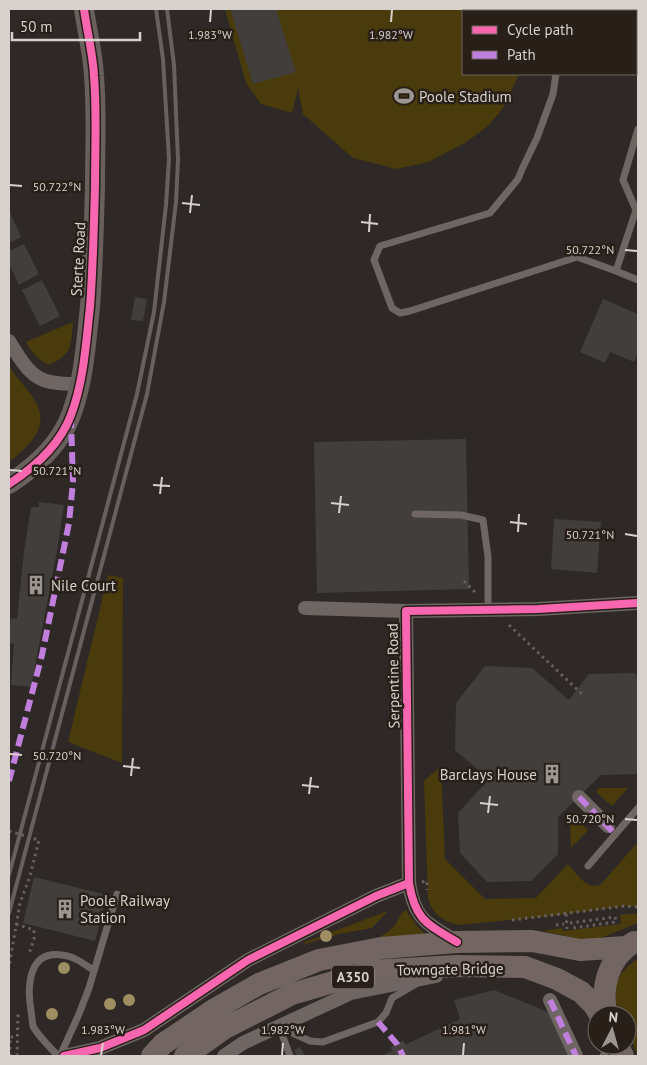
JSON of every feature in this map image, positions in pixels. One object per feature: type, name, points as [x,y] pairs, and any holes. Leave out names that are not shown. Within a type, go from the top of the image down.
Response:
[{"type":"main road","name":"A350","points":[[220,1019],[259,984],[320,960],[381,948],[457,942],[532,941],[580,950],[632,943]]},
{"type":"main road","name":"A350","points":[[605,1005],[605,984],[609,971],[616,958],[632,943]]},
{"type":"main road","name":"Towngate Bridge","points":[[152,1056],[164,1044],[220,1019],[292,994],[371,971],[456,966],[525,967],[557,979],[581,992],[594,1005]]},
{"type":"main road","name":"Towngate Bridge","points":[[185,1056],[220,1019]]},
{"type":"street","name":"Sterte Road","points":[[9,484],[43,458],[59,439],[71,415],[86,345],[93,272],[96,133],[94,74],[84,9]]},
{"type":"street","points":[[9,341],[20,360],[33,374],[48,382],[79,384]]},
{"type":"street","name":"Serpentine Road","points":[[305,608],[406,611],[488,610],[638,603]]},
{"type":"street","name":"Serpentine Road","points":[[406,611],[409,883],[415,909],[421,918],[457,942]]},
{"type":"street","points":[[579,797],[608,826]]},
{"type":"street","points":[[64,1056],[100,1048],[144,1030],[248,960],[376,896],[409,883]]},
{"type":"street","points":[[224,1056],[243,1043],[351,993],[491,967]]},
{"type":"street","points":[[550,1000],[576,1056]]},
{"type":"lane","points":[[556,75],[553,94],[537,138],[518,179],[490,212],[380,246],[374,260],[383,287],[392,308],[400,313],[577,258],[637,277]]},
{"type":"lane","points":[[616,271],[636,210],[623,180],[638,129]]},
{"type":"lane","points":[[415,514],[461,515],[483,520],[488,557],[488,610]]},
{"type":"lane","points":[[588,866],[638,808]]},
{"type":"lane","points":[[93,970],[71,957],[52,955],[43,958],[32,972],[28,986],[34,1027],[58,1056],[79,1014],[93,970],[117,894]]},
{"type":"lane","points":[[279,1026],[310,1041],[323,1042],[378,1022],[386,1013],[392,998],[427,978]]},
{"type":"lane","points":[[279,1026],[290,1056]]},
{"type":"path","points":[[464,581],[478,594]]},
{"type":"path","points":[[506,621],[583,695]]},
{"type":"path","points":[[9,831],[39,840],[30,876],[20,903],[9,968]]},
{"type":"path","points":[[409,883],[427,881],[428,898]]},
{"type":"path","points":[[505,921],[625,906],[638,907]]},
{"type":"path","points":[[566,914],[567,929],[616,922],[615,917],[570,923]]},
{"type":"path","points":[[10,1056],[10,1037],[17,1037]]},
{"type":"shaded area","name":"Poole Stadium","points":[[225,9],[532,9],[462,10],[462,75],[519,75],[503,108],[488,126],[465,143],[428,162],[396,169],[353,158],[303,114],[298,88],[292,113],[261,104],[246,83]]},
{"type":"shaded area","points":[[73,322],[69,349],[56,362],[48,365],[36,355],[26,342]]},
{"type":"shaded area","points":[[9,365],[38,407],[40,424],[33,439],[9,462]]},
{"type":"shaded area","points":[[108,575],[123,578],[122,763],[68,742]]},
{"type":"shaded area","points":[[441,766],[445,859],[485,899],[536,898],[568,864],[587,884],[596,886],[601,884],[638,842],[638,907],[625,906],[459,925],[439,916],[428,898],[424,781]]},
{"type":"shaded area","points":[[599,788],[628,788],[612,806],[596,792]]},
{"type":"shaded area","points":[[574,816],[588,830],[571,848],[570,819]]},
{"type":"shaded area","points":[[406,910],[426,935],[378,938],[394,926],[401,914]]},
{"type":"shaded area","points":[[388,911],[372,928],[339,934],[302,945],[305,942]]},
{"type":"shaded area","points":[[638,914],[638,923],[603,937],[583,940],[542,931],[562,928],[563,931],[621,924],[620,915]]},
{"type":"shaded area","points":[[638,959],[638,1056],[637,1005],[617,1005],[616,998],[617,983],[624,970]]},
{"type":"building","points":[[230,9],[276,9],[296,72],[253,84]]},
{"type":"building","points":[[515,9],[550,9],[550,10]]},
{"type":"building","points":[[9,210],[21,237],[9,243]]},
{"type":"building","points":[[24,244],[39,274],[19,285],[9,264],[9,251]]},
{"type":"building","points":[[42,280],[60,316],[40,326],[22,290]]},
{"type":"building","points":[[135,297],[147,299],[143,321],[131,320]]},
{"type":"building","points":[[603,299],[638,314],[638,353],[634,362],[610,352],[605,363],[580,352]]},
{"type":"building","points":[[466,439],[469,589],[317,593],[314,442]]},
{"type":"building","name":"Nile Court","points":[[39,502],[64,505],[31,687],[11,685],[14,644],[9,643],[9,637],[11,618],[17,619],[31,507],[39,507]]},
{"type":"building","points":[[554,519],[601,522],[597,573],[551,569]]},
{"type":"building","name":"Barclays House","points":[[485,666],[532,668],[569,700],[589,674],[635,673],[638,677],[638,774],[601,775],[558,817],[558,854],[531,881],[487,882],[460,853],[458,813],[489,779],[455,750],[456,703]]},
{"type":"building","name":"Poole Railway Station","points":[[34,877],[107,895],[95,941],[23,923]]},
{"type":"building","points":[[494,990],[553,1014],[572,1056],[381,1056],[460,1019],[454,1000]]},
{"type":"building","points":[[300,1047],[305,1056],[297,1056],[294,1050]]},
{"type":"tunnel","points":[[397,1044],[403,1056]]},
{"type":"railway","points":[[9,875],[137,394],[154,312],[166,205],[169,159],[163,59],[156,9]]},
{"type":"railway","points":[[9,913],[147,394],[164,302],[176,202],[178,160],[174,65],[167,9]]},
{"type":"marked path","points":[[9,781],[42,655],[69,523],[73,482],[71,420]]},
{"type":"marked path","points":[[579,797],[615,834]]},
{"type":"marked path","points":[[550,1000],[576,1056]]},
{"type":"marked path","points":[[378,1022],[397,1044],[403,1056]]},
{"type":"cycle path","points":[[9,484],[37,463],[60,436],[71,415],[79,389],[84,361],[93,262],[96,117],[93,68],[84,9]]},
{"type":"cycle path","points":[[457,942],[424,920],[415,905],[409,883],[406,611],[538,609],[638,603]]},
{"type":"cycle path","points":[[64,1056],[100,1048],[144,1030],[248,960],[376,896],[409,883]]},
{"type":"place","name":"Poole Stadium","points":[[404,96]]},
{"type":"place","name":"Nile Court","points":[[36,585]]},
{"type":"place","name":"Barclays House","points":[[552,774]]},
{"type":"place","name":"Poole Railway Station","points":[[65,909]]}]
